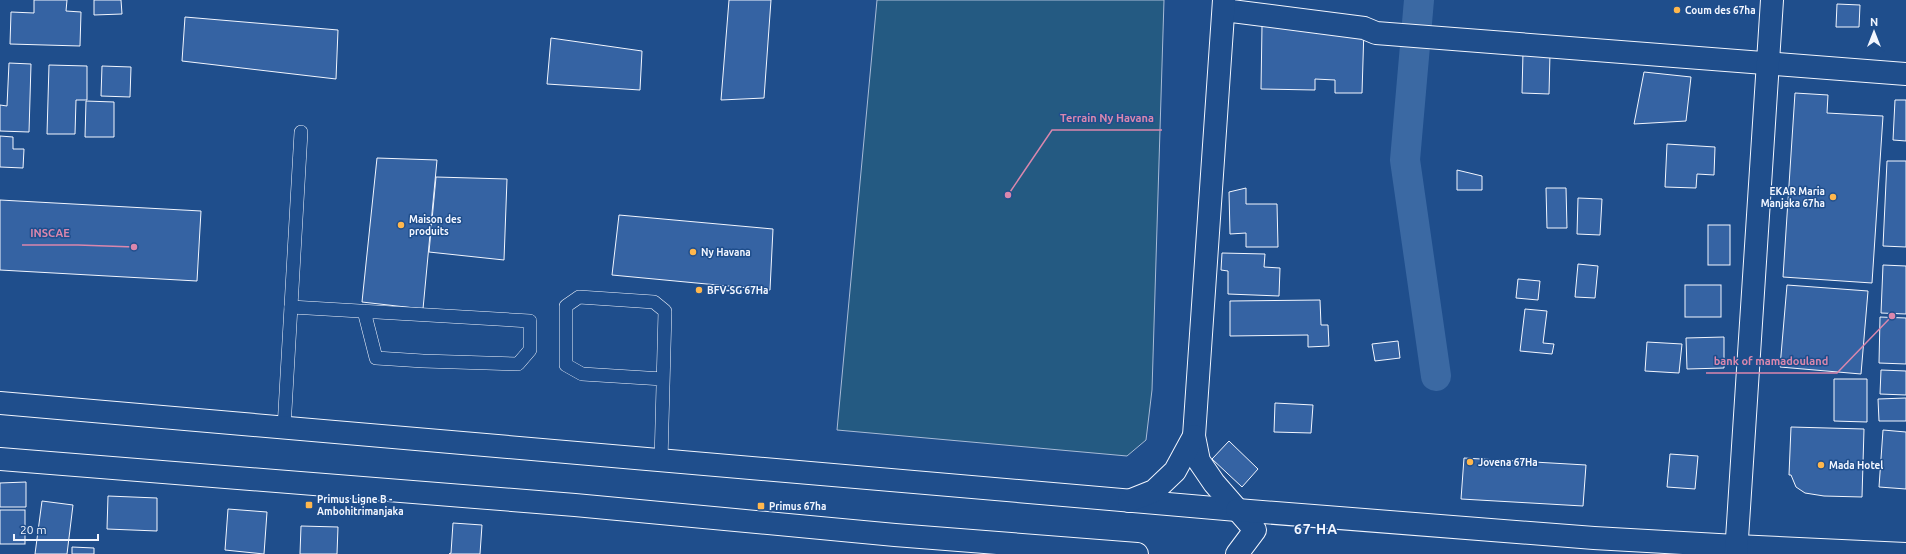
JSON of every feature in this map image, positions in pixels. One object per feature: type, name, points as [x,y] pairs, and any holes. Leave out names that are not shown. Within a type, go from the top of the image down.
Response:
[{"type":"street","points":[[1736,550],[1772,0]]},
{"type":"street","points":[[1236,554],[1255,530],[1214,483],[1199,461],[1194,436],[1224,5],[1364,28],[1376,33],[1906,74]]},
{"type":"street","points":[[0,404],[1238,510],[1593,546],[1906,554]]},
{"type":"street","points":[[1129,501],[1154,491],[1175,471],[1194,436]]},
{"type":"street","points":[[0,459],[575,505],[903,536],[1137,554]]},
{"type":"lane","points":[[284,428],[301,132]]},
{"type":"lane","points":[[661,461],[665,311],[654,302],[579,297],[566,306],[566,366],[582,374],[663,380]]},
{"type":"lane","points":[[291,307],[364,311],[530,321],[530,350],[518,364],[376,358],[364,311]]},
{"type":"shaded area","points":[[877,0],[1164,0],[1152,390],[1146,440],[1127,456],[837,430]]},
{"type":"building","points":[[34,0],[67,0],[66,11],[81,12],[80,46],[10,44],[11,12],[34,13]]},
{"type":"building","points":[[94,0],[121,0],[122,14],[94,15]]},
{"type":"building","points":[[729,0],[771,0],[764,98],[721,100]]},
{"type":"building","points":[[1837,4],[1860,5],[1859,27],[1836,27]]},
{"type":"building","points":[[185,17],[338,30],[336,79],[182,61]]},
{"type":"building","points":[[1262,26],[1364,28],[1362,93],[1335,93],[1335,80],[1315,79],[1315,90],[1261,89]]},
{"type":"building","points":[[551,38],[642,51],[640,90],[547,84]]},
{"type":"building","points":[[1523,52],[1550,53],[1549,94],[1522,93]]},
{"type":"building","points":[[9,63],[31,64],[29,132],[0,131],[0,105],[7,106]]},
{"type":"building","points":[[49,65],[87,66],[87,100],[76,100],[75,134],[47,134]]},
{"type":"building","points":[[102,66],[131,67],[130,97],[101,96]]},
{"type":"building","points":[[1644,72],[1691,77],[1686,121],[1634,124]]},
{"type":"building","name":"EKAR Maria Manjaka 67ha","points":[[1795,93],[1828,95],[1827,113],[1883,116],[1872,283],[1783,277]]},
{"type":"building","points":[[1895,100],[1906,100],[1906,141],[1893,140]]},
{"type":"building","points":[[86,101],[114,102],[114,137],[85,137]]},
{"type":"building","points":[[0,136],[13,137],[13,149],[24,149],[23,168],[0,167]]},
{"type":"building","points":[[1667,144],[1715,147],[1714,175],[1697,174],[1696,188],[1665,187]]},
{"type":"building","name":"Maison des produits","points":[[377,158],[437,160],[423,309],[362,302]]},
{"type":"building","points":[[1887,161],[1906,161],[1906,247],[1883,246]]},
{"type":"building","points":[[1457,170],[1482,176],[1482,190],[1457,190]]},
{"type":"building","points":[[436,177],[507,179],[504,260],[429,252]]},
{"type":"building","points":[[1246,188],[1246,204],[1277,204],[1278,247],[1246,247],[1246,233],[1230,234],[1229,192]]},
{"type":"building","points":[[1546,188],[1566,188],[1567,228],[1547,228]]},
{"type":"building","points":[[1578,198],[1602,199],[1600,235],[1577,234]]},
{"type":"building","points":[[0,200],[201,211],[197,281],[0,270]]},
{"type":"building","name":"Ny Havana","points":[[619,215],[773,229],[770,290],[612,275]]},
{"type":"building","points":[[1708,225],[1730,225],[1730,265],[1708,265]]},
{"type":"building","points":[[1222,253],[1265,254],[1264,267],[1280,268],[1279,296],[1228,294],[1228,271],[1221,270]]},
{"type":"building","points":[[1578,264],[1598,266],[1595,298],[1575,297]]},
{"type":"building","points":[[1883,265],[1906,266],[1906,314],[1881,313]]},
{"type":"building","points":[[1518,279],[1540,281],[1538,300],[1516,298]]},
{"type":"building","points":[[1685,285],[1721,285],[1721,317],[1685,317]]},
{"type":"building","points":[[1787,285],[1868,291],[1861,374],[1780,367]]},
{"type":"building","points":[[1320,300],[1321,325],[1328,325],[1329,346],[1308,347],[1308,335],[1230,336],[1230,301]]},
{"type":"building","points":[[1525,309],[1547,311],[1543,343],[1554,344],[1552,354],[1520,351]]},
{"type":"building","points":[[1880,317],[1906,318],[1906,364],[1879,363]]},
{"type":"building","points":[[1724,337],[1724,368],[1687,369],[1686,338]]},
{"type":"building","points":[[1398,341],[1400,358],[1375,361],[1372,344]]},
{"type":"building","points":[[1647,342],[1682,344],[1679,373],[1645,371]]},
{"type":"building","points":[[1881,370],[1906,371],[1906,395],[1880,394]]},
{"type":"building","points":[[1834,379],[1867,379],[1867,422],[1834,421]]},
{"type":"building","points":[[1906,398],[1906,421],[1879,421],[1878,399]]},
{"type":"building","points":[[1275,403],[1313,405],[1311,433],[1274,432]]},
{"type":"building","points":[[1791,427],[1864,429],[1862,497],[1824,496],[1805,493],[1796,487],[1791,475],[1789,475]]},
{"type":"building","points":[[1883,430],[1906,432],[1906,489],[1879,487]]},
{"type":"building","points":[[1229,441],[1258,469],[1242,487],[1212,459]]},
{"type":"building","points":[[1670,454],[1698,456],[1695,489],[1667,487]]},
{"type":"building","points":[[1464,458],[1586,465],[1583,506],[1461,499]]},
{"type":"building","points":[[26,482],[26,507],[0,507],[0,483]]},
{"type":"building","points":[[108,496],[157,498],[157,531],[107,529]]},
{"type":"building","points":[[42,501],[73,505],[67,554],[35,554]]},
{"type":"building","points":[[228,509],[267,512],[264,554],[225,550]]},
{"type":"building","points":[[0,510],[25,510],[25,544],[0,544]]},
{"type":"building","points":[[453,523],[482,525],[480,554],[449,554],[451,553]]},
{"type":"building","points":[[301,526],[338,527],[337,554],[300,554]]},
{"type":"building","points":[[72,547],[94,548],[94,554],[72,554]]},
{"type":"waterway","points":[[1419,0],[1405,160],[1436,376]]},
{"type":"place","name":"Coum des 67ha","points":[[1677,10]]},
{"type":"place","name":"Terrain Ny Havana","points":[[1008,195]]},
{"type":"place","name":"EKAR Maria Manjaka 67ha","points":[[1833,197]]},
{"type":"place","name":"Maison des produits","points":[[401,225]]},
{"type":"place","name":"INSCAE","points":[[134,247]]},
{"type":"place","name":"Ny Havana","points":[[693,252]]},
{"type":"place","name":"BFV-SG 67Ha","points":[[699,290]]},
{"type":"place","name":"bank of mamadouland","points":[[1892,316]]},
{"type":"place","name":"Jovena 67Ha","points":[[1470,462]]},
{"type":"place","name":"Mada Hotel","points":[[1821,465]]},
{"type":"place","name":"Primus Ligne B - Ambohitrimanjaka","points":[[309,505]]},
{"type":"place","name":"Primus 67ha","points":[[761,506]]},
{"type":"district","name":"67 HA","points":[[1316,529]]}]
